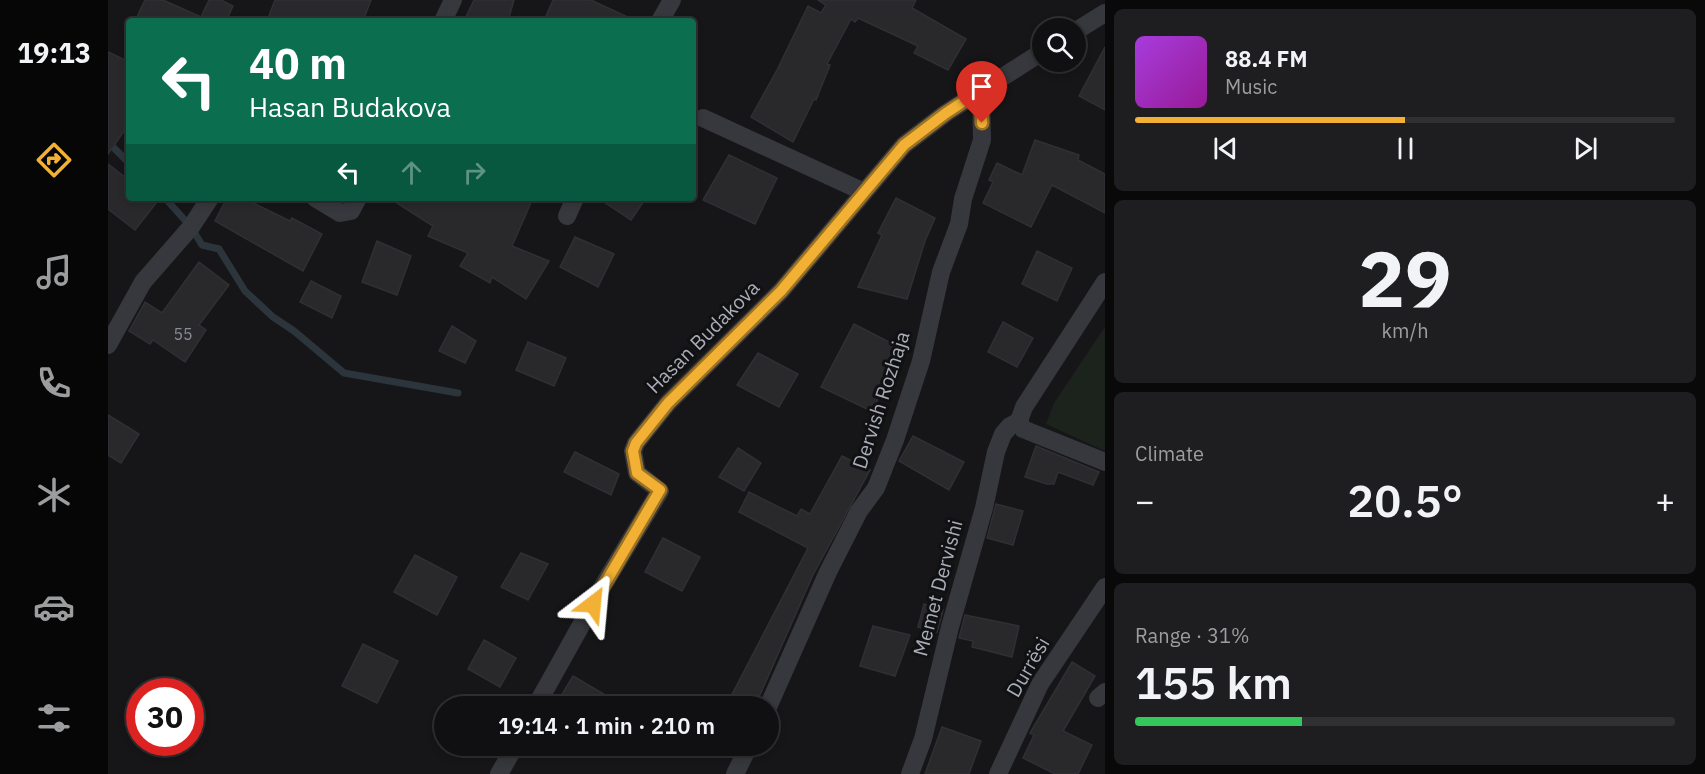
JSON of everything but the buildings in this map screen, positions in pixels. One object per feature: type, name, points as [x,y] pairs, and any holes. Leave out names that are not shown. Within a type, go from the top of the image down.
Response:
[{"type":"street","points":[[445,18],[453,0]]},
{"type":"street","points":[[662,18],[672,0]]},
{"type":"street","points":[[1086,25],[1105,13]]},
{"type":"street","name":"Hasan Budakova","points":[[542,696],[660,490],[637,473],[633,451],[636,443],[668,403],[781,291],[904,145],[946,113],[1032,58]]},
{"type":"street","name":"Dervish Rozhaja","points":[[773,696],[828,572],[859,511],[876,488],[895,440],[921,362],[942,272],[959,224],[963,199],[982,140],[981,90]]},
{"type":"street","points":[[703,118],[864,192]]},
{"type":"street","points":[[108,345],[143,282],[191,227],[208,201]]},
{"type":"street","points":[[320,201],[340,213],[351,211],[356,201]]},
{"type":"street","points":[[567,216],[574,201]]},
{"type":"street","name":"Memet Dervishi","points":[[910,774],[923,739],[950,627],[984,508],[996,452],[1003,434],[1019,421],[1024,407],[1105,282]]},
{"type":"street","points":[[1019,421],[1023,429],[1105,462]]},
{"type":"street","name":"Durrësi","points":[[998,774],[1040,684],[1105,587]]},
{"type":"street","points":[[499,774],[509,756]]},
{"type":"street","points":[[735,774],[744,756]]},
{"type":"shaded area","points":[[1105,327],[1105,451],[1046,424],[1054,403]]},
{"type":"waterway","points":[[108,142],[126,160]]},
{"type":"waterway","points":[[168,201],[191,227],[202,245],[219,249],[245,291],[273,317],[294,331],[344,373],[458,393]]},
{"type":"route","points":[[593,604],[660,490],[637,473],[633,451],[636,443],[668,403],[781,291],[904,145],[981,90],[982,123]]}]
